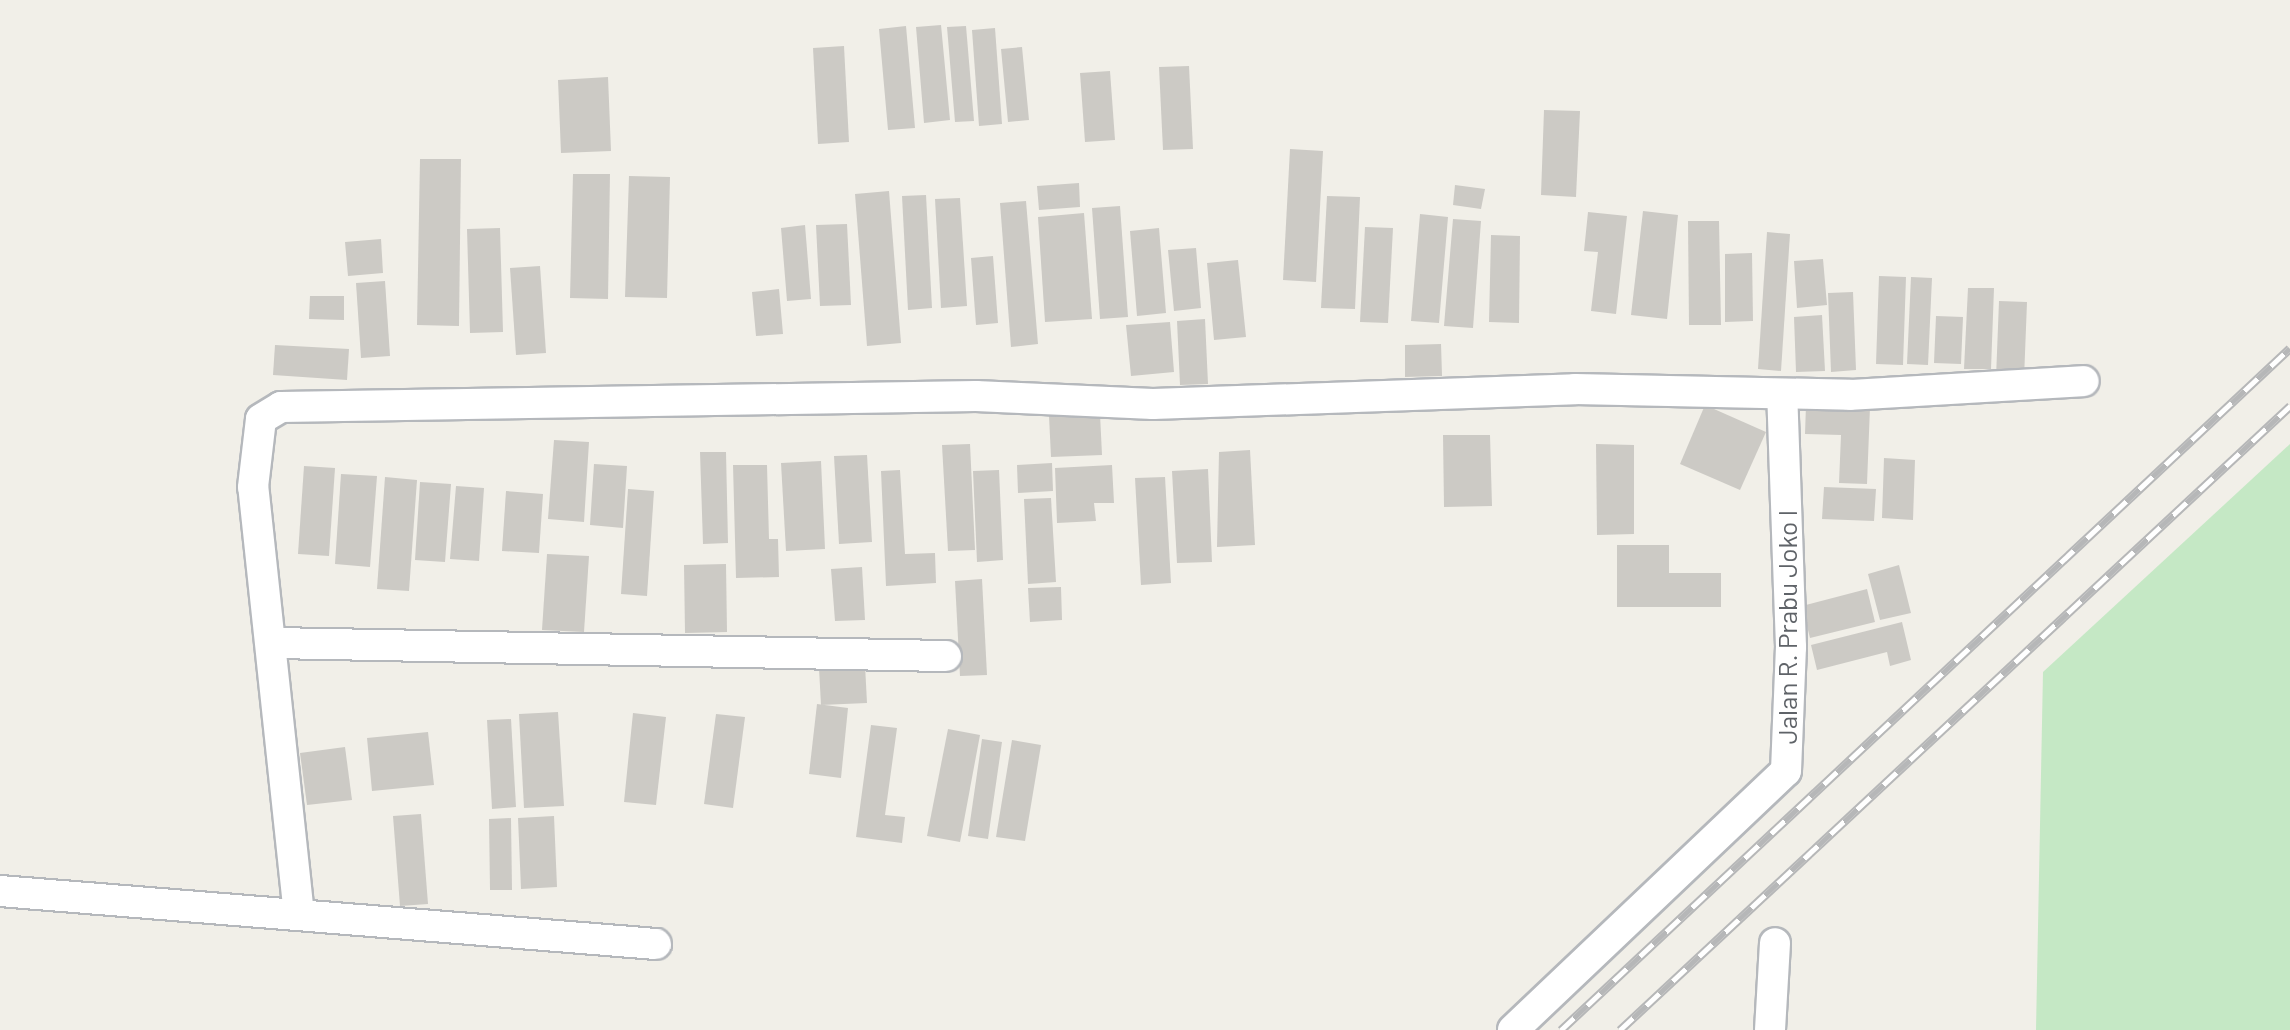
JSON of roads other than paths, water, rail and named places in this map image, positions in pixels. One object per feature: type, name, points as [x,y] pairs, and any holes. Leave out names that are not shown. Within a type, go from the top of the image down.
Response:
[{"type":"street","points":[[299,915],[274,643],[253,487],[261,419],[281,407],[947,396],[1153,404],[1575,389],[1782,394],[2084,381]]},
{"type":"street","name":"Jalan R. Prabu Joko I","points":[[1513,1030],[1786,771],[1791,647],[1782,394]]},
{"type":"street","points":[[274,643],[946,656]]},
{"type":"street","points":[[0,891],[656,944]]},
{"type":"street","points":[[1770,1030],[1775,943]]},
{"type":"railway","points":[[1561,1030],[2290,348]]},
{"type":"railway","points":[[1620,1030],[2290,406]]}]
